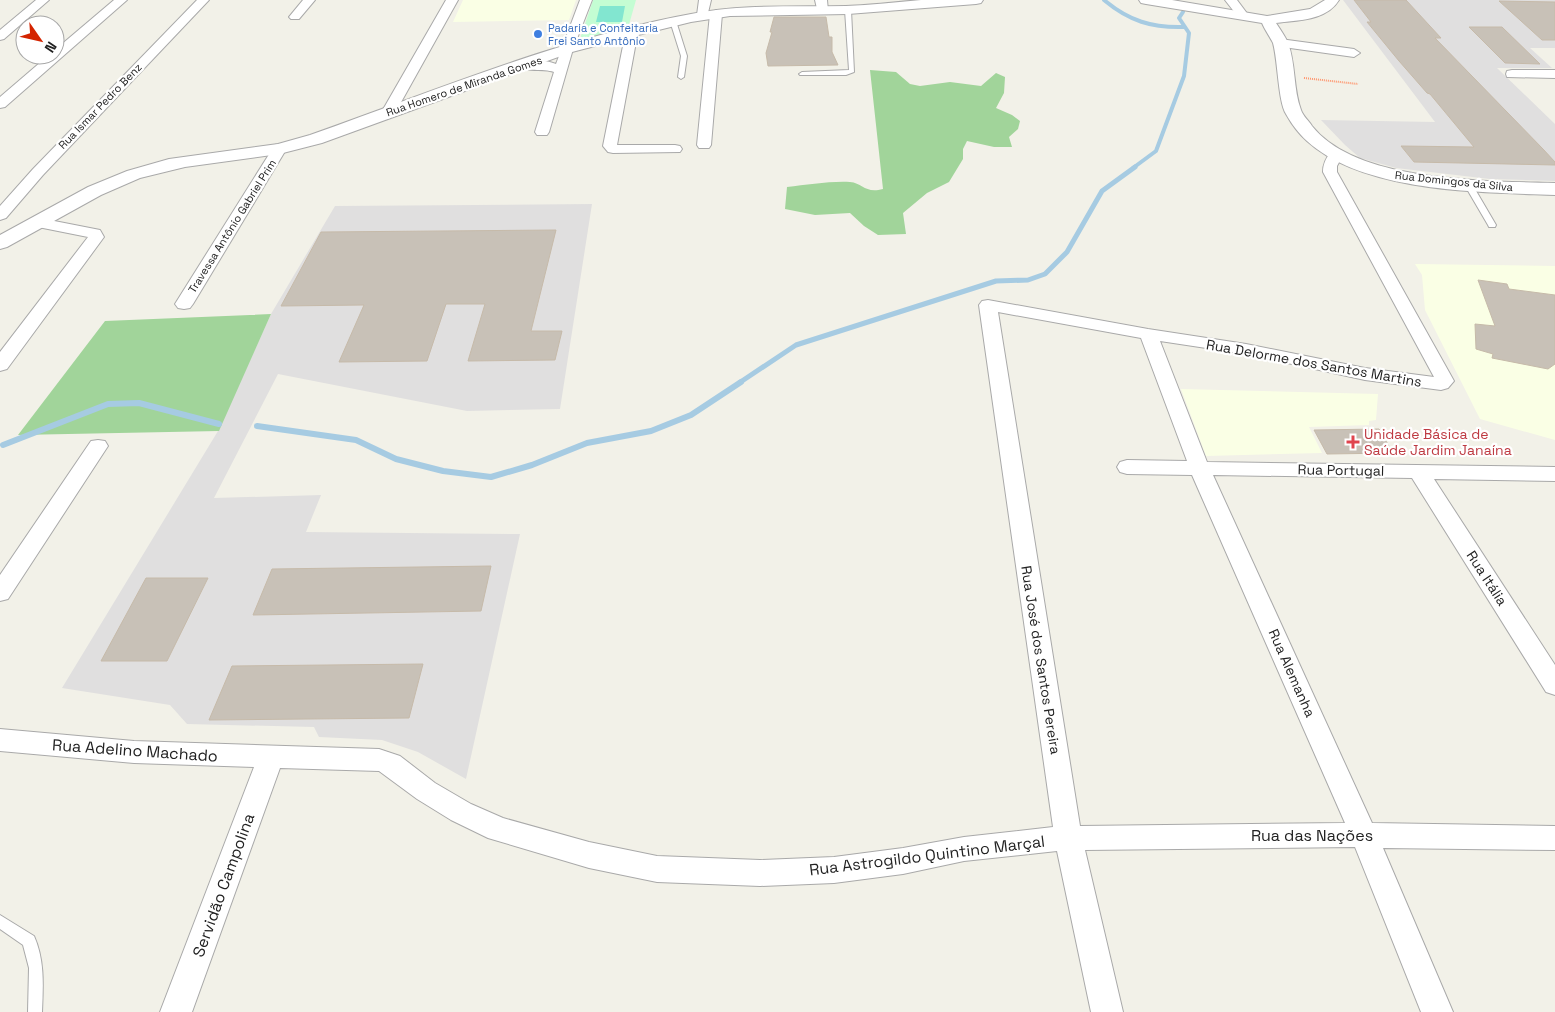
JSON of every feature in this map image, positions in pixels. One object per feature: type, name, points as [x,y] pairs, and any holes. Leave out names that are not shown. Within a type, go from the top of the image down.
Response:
[{"type":"street","points":[[0,36],[43,0]]},
{"type":"street","points":[[0,104],[121,0]]},
{"type":"street","name":"Rua Ismar Pedro Benz","points":[[0,215],[77,131],[203,0]]},
{"type":"street","points":[[295,18],[309,0]]},
{"type":"street","points":[[388,113],[452,0]]},
{"type":"street","points":[[542,132],[568,49],[586,0]]},
{"type":"street","name":"Rua Homero de Miranda Gomes","points":[[0,243],[86,197],[132,176],[155,168],[280,148],[316,139],[568,49],[673,22],[708,10],[761,11],[821,6],[848,10],[967,0]]},
{"type":"street","points":[[1147,0],[1267,20],[1314,13],[1328,6],[1332,0]]},
{"type":"street","points":[[1231,0],[1243,16]]},
{"type":"street","points":[[704,144],[708,10]]},
{"type":"street","name":"Rua Domingos da Silva","points":[[1267,20],[1280,44],[1291,97],[1290,104],[1297,120],[1311,137],[1336,155],[1374,171],[1418,178],[1468,184],[1555,189]]},
{"type":"street","points":[[632,31],[610,146],[613,149],[621,150],[675,149]]},
{"type":"street","points":[[1280,44],[1354,53]]},
{"type":"street","points":[[524,65],[547,65],[561,70]]},
{"type":"street","points":[[1512,74],[1555,74]]},
{"type":"street","name":"Travessa Antônio Gabriel Prim","points":[[184,304],[280,148]]},
{"type":"street","name":"Rua Delorme dos Santos Martins","points":[[988,305],[1148,334],[1246,349],[1365,374],[1441,384],[1445,381],[1330,172],[1330,166],[1336,155]]},
{"type":"street","points":[[0,365],[96,237],[94,233],[39,223]]},
{"type":"street","name":"Rua José dos Santos Pereira","points":[[988,305],[1068,838],[1107,1012]]},
{"type":"street","name":"Rua Alemanha","points":[[1148,334],[1200,467],[1364,835],[1437,1012]]},
{"type":"street","points":[[0,593],[98,446]]},
{"type":"street","name":"Rua Portugal","points":[[1127,466],[1555,474]]},
{"type":"street","name":"Rua Itália","points":[[1418,471],[1555,685]]},
{"type":"street","name":"Rua Adelino Machado","points":[[0,740],[134,752],[270,758]]},
{"type":"street","name":"Rua Astrogildo Quintino Marçal","points":[[270,758],[379,760],[391,764],[426,790],[461,812],[498,829],[589,855],[657,869],[760,873],[834,870],[903,861],[964,849],[1068,838]]},
{"type":"street","name":"Servidão Campolina","points":[[176,1012],[270,758]]},
{"type":"street","name":"Rua das Nações","points":[[1068,838],[1364,835],[1555,838]]},
{"type":"lane","points":[[802,74],[846,73],[852,71],[848,10]]},
{"type":"lane","points":[[673,22],[684,56],[681,77]]},
{"type":"lane","points":[[1468,184],[1492,225]]},
{"type":"lane","points":[[0,921],[29,941],[36,968],[35,1012]]},
{"type":"path","points":[[1286,76],[1358,84]]},
{"type":"shaded area","points":[[463,0],[576,0],[569,20],[453,22]]},
{"type":"shaded area","points":[[1343,0],[1555,0],[1555,48],[1530,48],[1552,68],[1497,68],[1555,124],[1555,181],[1490,179],[1396,168],[1360,158],[1321,120],[1435,122]]},
{"type":"shaded area","points":[[592,204],[560,409],[467,411],[278,374],[214,498],[321,495],[306,532],[520,534],[466,779],[418,752],[382,740],[319,737],[314,727],[187,724],[170,705],[62,688],[218,431],[271,314],[335,206]]},
{"type":"shaded area","points":[[1415,264],[1555,266],[1555,440],[1480,419],[1425,310],[1422,275]]},
{"type":"shaded area","points":[[1181,389],[1378,394],[1376,420],[1369,421],[1369,425],[1309,427],[1322,453],[1206,456]]},
{"type":"green space","points":[[593,0],[636,0],[628,28],[579,42]]},
{"type":"green space","points":[[600,6],[625,6],[622,22],[596,22]]},
{"type":"green space","points":[[870,70],[896,72],[910,84],[920,86],[950,82],[981,86],[996,73],[1005,77],[1004,93],[996,108],[1020,121],[1018,129],[1009,137],[1012,147],[994,147],[967,141],[963,149],[963,159],[949,182],[927,193],[903,213],[906,234],[878,235],[864,226],[850,213],[815,215],[785,209],[787,187],[850,182],[872,190],[883,189]]},
{"type":"green space","points":[[271,314],[219,431],[18,435],[105,321]]},
{"type":"building","points":[[1354,0],[1406,0],[1441,38],[1435,38],[1543,149],[1555,162],[1555,165],[1414,162],[1401,146],[1474,147],[1367,22],[1371,22]]},
{"type":"building","points":[[1499,1],[1555,2],[1555,40],[1542,40]]},
{"type":"building","points":[[774,17],[826,17],[829,37],[832,37],[832,52],[838,65],[768,66],[766,53]]},
{"type":"building","points":[[1469,27],[1502,27],[1540,64],[1505,63]]},
{"type":"building","points":[[556,230],[531,331],[562,331],[555,360],[468,361],[485,304],[446,304],[427,361],[339,362],[364,305],[281,306],[321,232]]},
{"type":"building","points":[[1478,280],[1507,284],[1509,289],[1555,295],[1555,364],[1548,369],[1492,358],[1493,354],[1476,349],[1475,324],[1495,326]]},
{"type":"building","name":"Unidade Básica de Saúde Jardim Janaína","points":[[1379,429],[1393,453],[1327,454],[1314,430]]},
{"type":"building","points":[[491,566],[481,611],[253,615],[272,569]]},
{"type":"building","points":[[146,578],[208,578],[167,661],[101,661]]},
{"type":"building","points":[[423,664],[409,718],[209,720],[232,666]]},
{"type":"waterway","points":[[1104,0],[1141,22],[1162,26],[1184,27]]},
{"type":"waterway","points":[[1133,168],[1156,151],[1184,76],[1189,33],[1179,18],[1183,12]]},
{"type":"waterway","points":[[739,383],[796,345],[996,281],[1028,280],[1045,274],[1067,252],[1102,191],[1135,167]]},
{"type":"waterway","points":[[257,426],[356,440],[396,459],[443,471],[491,477],[532,465],[587,443],[651,431],[691,415],[741,382]]},
{"type":"waterway","points":[[3,445],[108,404],[139,403],[219,424]]},
{"type":"place","name":"Padaria e Confeitaria Frei Santo Antônio","points":[[538,34]]},
{"type":"place","name":"Unidade Básica de Saúde Jardim Janaína","points":[[1353,442]]}]
